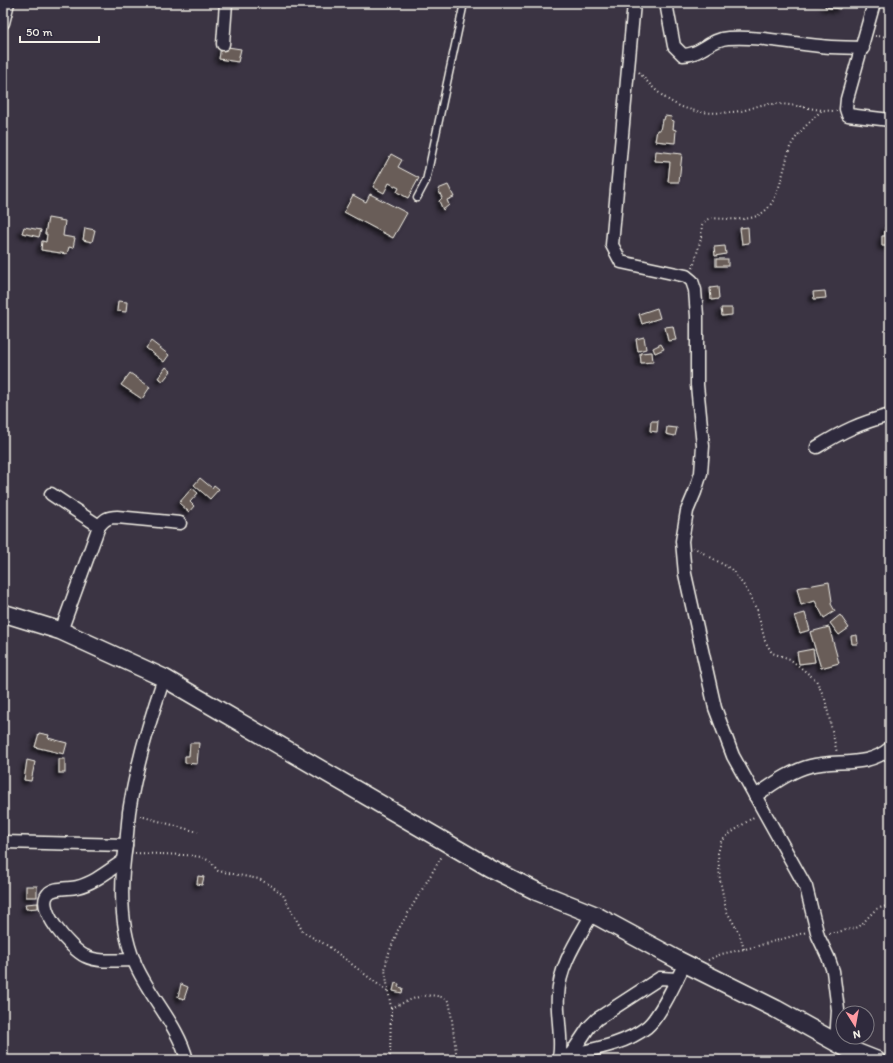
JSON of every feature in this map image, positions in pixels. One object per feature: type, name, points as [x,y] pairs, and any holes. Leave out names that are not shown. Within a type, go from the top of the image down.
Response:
[{"type":"street","points":[[3,22],[8,3]]},
{"type":"street","points":[[223,44],[226,3]]},
{"type":"street","points":[[634,3],[628,54],[612,245],[621,262],[690,278],[694,290],[697,316],[697,385],[703,446],[701,473],[696,492],[687,511],[682,541],[686,574],[715,708],[733,756],[806,887],[817,933],[828,956],[833,972],[844,1050]]},
{"type":"street","points":[[666,3],[674,46],[683,55],[691,55],[713,41],[734,38],[759,38],[821,46],[863,48]]},
{"type":"street","points":[[874,3],[863,48],[847,100],[846,112],[848,115],[890,120]]},
{"type":"street","points":[[818,447],[846,430],[865,422],[890,415]]},
{"type":"street","points":[[51,494],[99,526]]},
{"type":"street","points":[[61,631],[99,526],[109,517],[117,516],[180,523]]},
{"type":"street","points":[[3,612],[61,631],[164,678],[490,868],[538,892],[592,914],[690,966],[776,1009],[844,1050],[876,1060]]},
{"type":"street","points":[[164,678],[143,744],[129,812],[124,853],[122,895],[124,921],[134,960],[141,976],[173,1028],[187,1060]]},
{"type":"street","points":[[755,796],[808,766],[871,759],[884,754],[890,748]]},
{"type":"street","points":[[3,842],[124,853]]},
{"type":"street","points":[[124,853],[98,878],[82,886],[56,890],[48,893],[46,898],[46,906],[50,918],[60,934],[73,948],[85,956],[112,961],[134,960]]},
{"type":"street","points":[[563,1057],[558,996],[560,979],[571,952],[592,914]]},
{"type":"street","points":[[563,1057],[627,1038],[647,1027],[658,1014],[677,979],[690,966]]},
{"type":"street","points":[[563,1057],[588,1027],[602,1016],[660,978],[677,979]]},
{"type":"lane","points":[[417,198],[426,181],[427,169],[464,3]]},
{"type":"path","points":[[866,36],[890,37]]},
{"type":"path","points":[[628,54],[650,85],[664,98],[678,106],[697,112],[713,113],[740,111],[769,104],[802,105],[822,110],[846,112]]},
{"type":"path","points":[[690,278],[696,258],[702,225],[706,220],[711,218],[743,220],[754,218],[767,210],[775,197],[791,146],[801,131],[822,110]]},
{"type":"path","points":[[682,541],[731,569],[753,601],[765,640],[772,653],[790,659],[816,680],[827,707],[838,762]]},
{"type":"path","points":[[744,949],[739,933],[726,910],[720,880],[718,853],[721,842],[728,835],[763,810]]},
{"type":"path","points":[[129,812],[198,832]]},
{"type":"path","points":[[390,1060],[391,1008],[385,970],[392,942],[448,844]]},
{"type":"path","points":[[124,853],[167,854],[200,857],[210,861],[218,871],[244,875],[265,882],[283,895],[303,932],[328,946],[388,992]]},
{"type":"path","points":[[690,966],[720,954],[817,933],[859,927],[876,909],[890,905]]},
{"type":"path","points":[[391,1008],[421,996],[432,994],[447,999],[450,1005],[456,1060]]},
{"type":"building","points":[[826,3],[841,3],[840,9],[825,7]]},
{"type":"building","points":[[221,46],[241,49],[238,62],[219,59]]},
{"type":"building","points":[[665,116],[672,117],[671,120],[674,121],[673,129],[676,130],[675,143],[655,141],[657,130],[660,130],[662,120],[664,120]]},
{"type":"building","points":[[656,151],[682,154],[679,182],[668,182],[670,162],[655,161]]},
{"type":"building","points":[[391,154],[402,160],[398,167],[419,178],[408,198],[397,192],[399,188],[389,183],[384,193],[373,187]]},
{"type":"building","points":[[448,185],[454,197],[447,200],[449,205],[443,210],[439,201],[442,198],[438,189]]},
{"type":"building","points":[[370,194],[407,213],[393,238],[344,212],[353,195],[366,202]]},
{"type":"building","points":[[48,218],[65,221],[63,236],[75,238],[73,248],[69,247],[67,254],[41,250],[42,241],[46,242],[47,234],[45,234]]},
{"type":"building","points":[[890,226],[890,246],[882,246],[882,236],[885,236],[885,227]]},
{"type":"building","points":[[24,227],[41,230],[39,237],[22,233]]},
{"type":"building","points":[[748,227],[749,243],[742,244],[740,228]]},
{"type":"building","points":[[85,228],[95,230],[92,242],[83,240]]},
{"type":"building","points":[[725,246],[726,254],[715,256],[714,247]]},
{"type":"building","points":[[716,259],[728,259],[728,266],[716,266]]},
{"type":"building","points":[[718,287],[719,299],[711,300],[710,288]]},
{"type":"building","points":[[825,291],[826,298],[814,299],[813,292]]},
{"type":"building","points":[[118,301],[127,302],[126,312],[117,311]]},
{"type":"building","points":[[657,308],[660,318],[642,324],[639,314]]},
{"type":"building","points":[[721,308],[732,308],[732,315],[722,316]]},
{"type":"building","points":[[673,326],[676,340],[668,341],[665,327]]},
{"type":"building","points":[[644,337],[646,349],[638,351],[636,339]]},
{"type":"building","points":[[151,341],[169,355],[164,362],[146,348]]},
{"type":"building","points":[[661,344],[664,349],[655,353],[653,348]]},
{"type":"building","points":[[652,352],[653,362],[641,363],[640,353]]},
{"type":"building","points":[[166,367],[171,371],[163,381],[158,378]]},
{"type":"building","points":[[130,373],[150,387],[142,399],[121,385]]},
{"type":"building","points":[[651,421],[658,421],[657,432],[650,431]]},
{"type":"building","points":[[667,427],[677,428],[675,436],[666,434]]},
{"type":"building","points":[[200,478],[212,488],[214,485],[219,489],[210,499],[194,485]]},
{"type":"building","points":[[192,488],[198,493],[190,502],[194,506],[189,512],[179,503]]},
{"type":"building","points":[[829,582],[832,601],[831,604],[835,611],[824,618],[815,601],[801,605],[797,588]]},
{"type":"building","points":[[805,613],[810,630],[800,633],[794,616]]},
{"type":"building","points":[[840,615],[849,628],[839,635],[830,623]]},
{"type":"building","points":[[829,627],[839,663],[821,668],[810,632]]},
{"type":"building","points":[[857,635],[858,644],[852,644],[851,636]]},
{"type":"building","points":[[813,649],[815,662],[799,664],[797,652]]},
{"type":"building","points":[[39,733],[49,735],[48,738],[67,743],[64,754],[35,747]]},
{"type":"building","points":[[190,743],[199,743],[197,764],[185,763],[185,756],[189,756]]},
{"type":"building","points":[[59,759],[65,759],[65,773],[59,773]]},
{"type":"building","points":[[27,760],[35,762],[31,781],[24,780]]},
{"type":"building","points":[[198,876],[204,877],[202,885],[197,884]]},
{"type":"building","points":[[26,886],[37,886],[37,897],[26,897]]},
{"type":"building","points":[[38,903],[38,908],[26,909],[25,904]]},
{"type":"building","points":[[395,983],[399,984],[398,987],[403,988],[402,993],[393,991]]},
{"type":"building","points":[[181,984],[188,987],[184,999],[178,997]]}]
